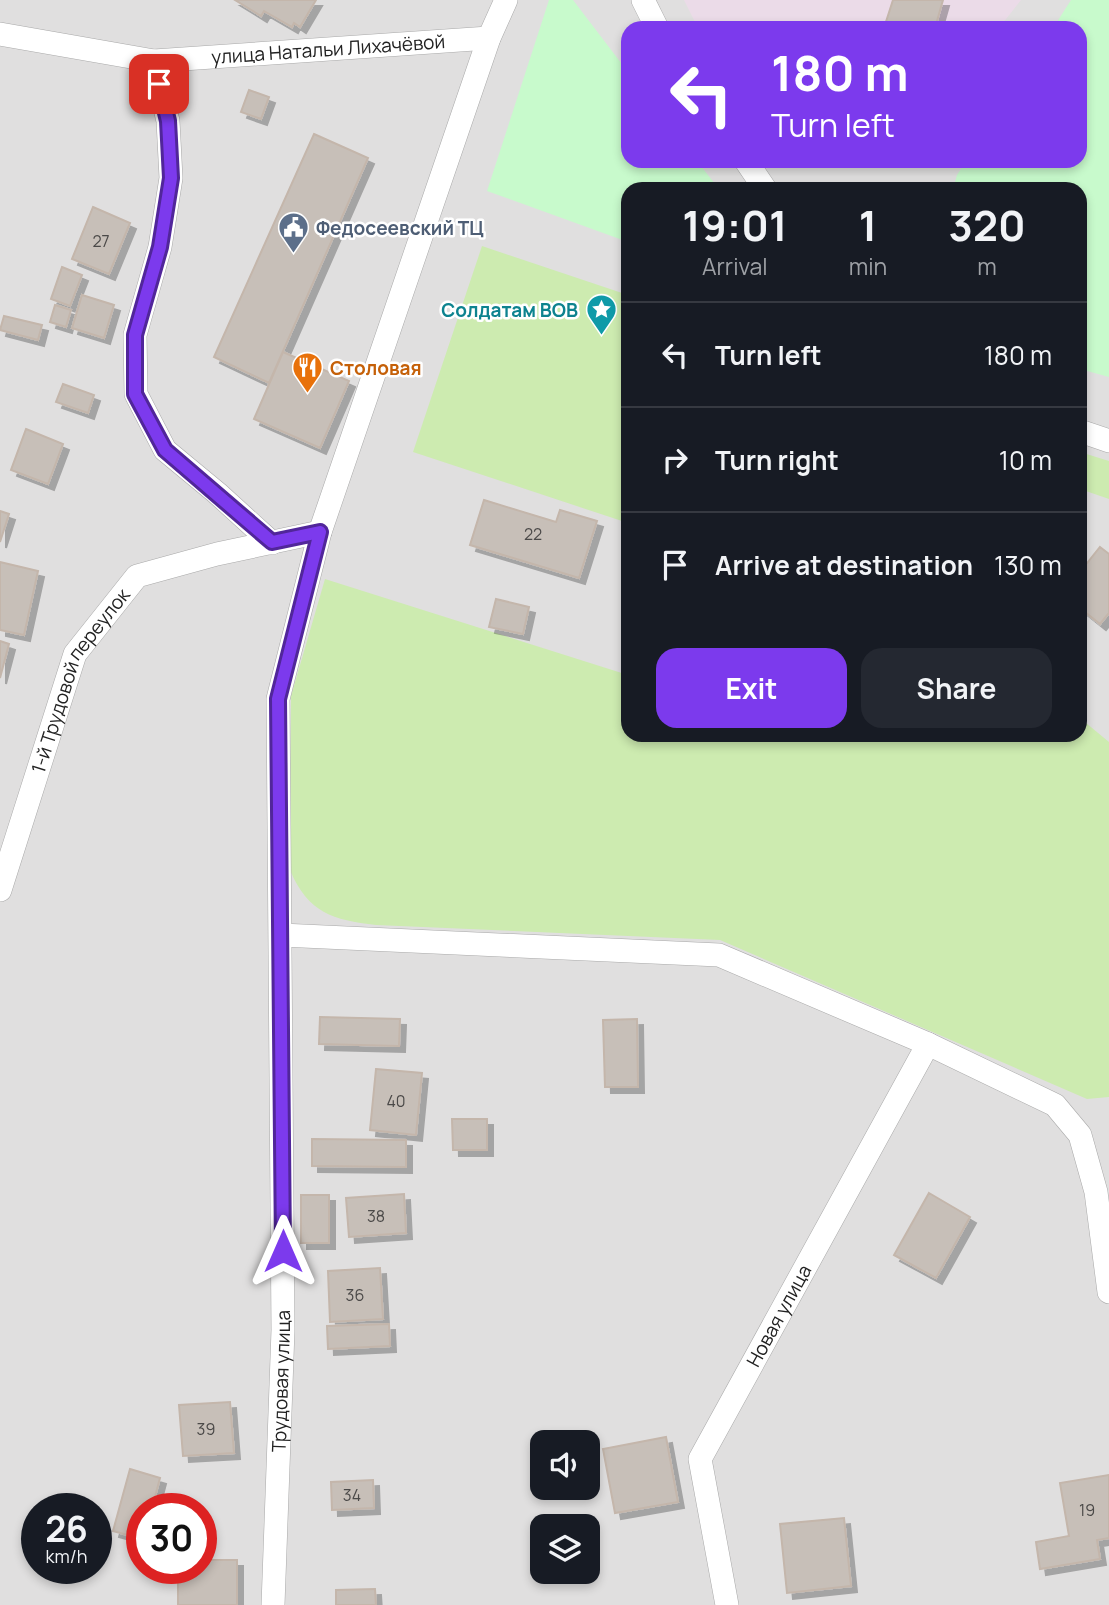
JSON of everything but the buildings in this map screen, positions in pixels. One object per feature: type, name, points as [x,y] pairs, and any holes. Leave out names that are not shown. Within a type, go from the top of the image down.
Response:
[{"type":"street","name":"Трудовая улица","points":[[273,1605],[284,1330],[278,699],[320,532],[489,38],[506,0]]},
{"type":"street","points":[[643,0],[654,21]]},
{"type":"street","name":"улица Натальи Лихачёвой","points":[[0,34],[154,61],[489,38]]},
{"type":"street","points":[[154,61],[168,121],[171,178],[160,247],[135,335],[135,394],[165,450],[272,542]]},
{"type":"street","points":[[1087,433],[1109,441]]},
{"type":"street","name":"1-й Трудовой переулок","points":[[0,890],[75,654],[137,576],[217,554],[320,532]]},
{"type":"street","points":[[281,934],[719,955],[928,1044],[1055,1105],[1080,1135],[1097,1192],[1109,1292]]},
{"type":"street","name":"Новая улица","points":[[727,1605],[701,1459],[928,1044]]},
{"type":"shaded area","points":[[0,0],[1109,0],[1109,1605],[0,1605]]},
{"type":"shaded area","points":[[684,0],[1021,0],[1004,21],[694,21]]},
{"type":"green space","points":[[549,0],[573,0],[621,63],[621,168],[702,168],[714,182],[621,182],[621,239],[487,191]]},
{"type":"green space","points":[[1071,0],[1109,0],[1109,377],[1087,371],[1087,182],[955,182],[962,168],[1087,168],[1087,21],[1058,21]]},
{"type":"green space","points":[[482,246],[621,293],[621,521],[413,452]]},
{"type":"green space","points":[[1087,454],[1109,461],[1109,499],[1087,491]]},
{"type":"green space","points":[[325,579],[621,673],[621,742],[1087,742],[1087,724],[1109,742],[1109,1097],[1087,1099],[720,940],[376,925],[335,917],[324,912],[305,896],[290,870],[291,696]]},
{"type":"place","name":"Федосеевский ТЦ","points":[[293,255]]},
{"type":"place","name":"Солдатам ВОВ","points":[[601,337]]},
{"type":"place","name":"Столовая","points":[[307,395]]},
{"type":"route","points":[[159,84],[168,121],[171,178],[160,247],[135,335],[135,394],[165,450],[272,542],[320,532],[278,699],[283,1251]]}]
